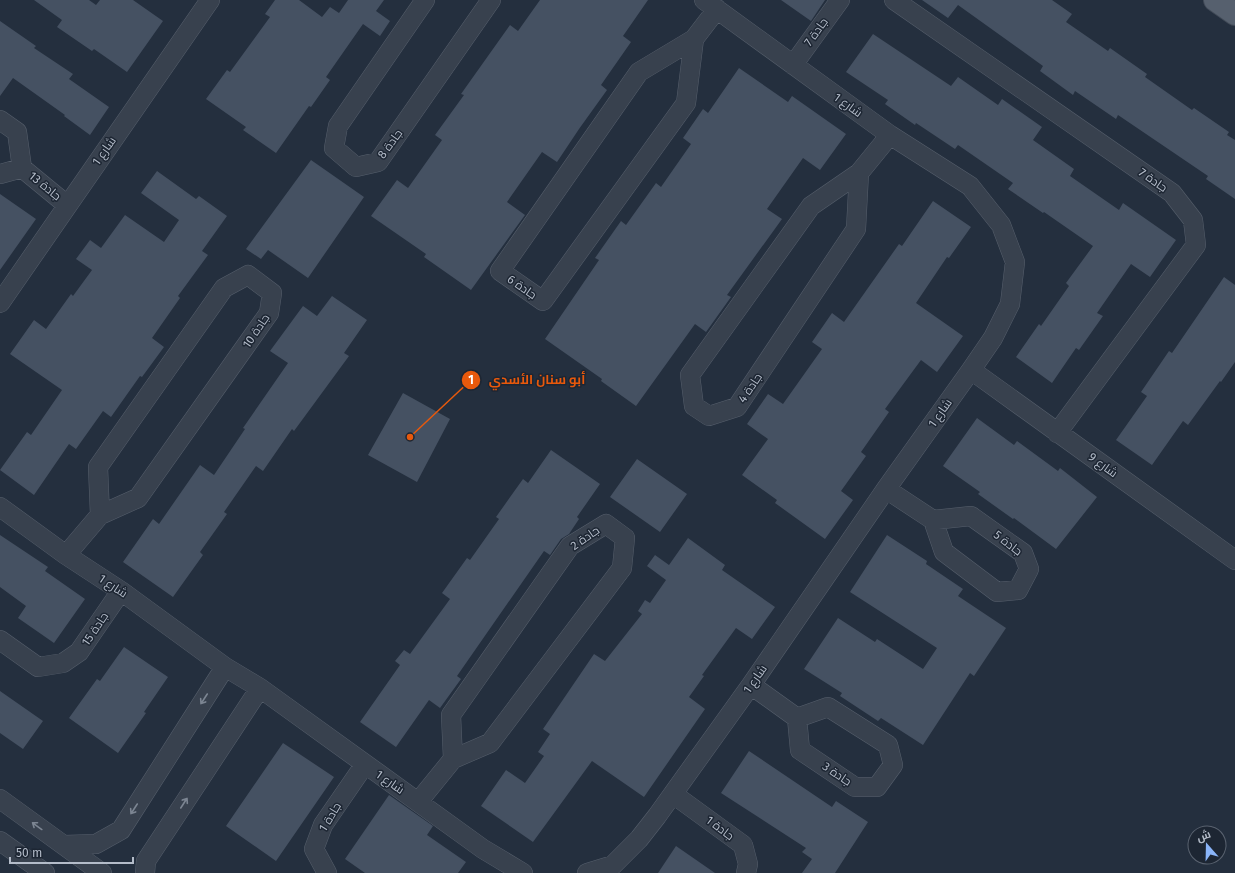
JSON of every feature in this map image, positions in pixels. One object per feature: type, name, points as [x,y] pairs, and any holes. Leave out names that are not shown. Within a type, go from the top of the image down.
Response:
[{"type":"main road","points":[[1215,0],[1235,14]]},
{"type":"street","name":"جادة 8","points":[[425,0],[338,126],[334,148],[356,167],[378,162],[491,0]]},
{"type":"street","name":"جادة 7","points":[[793,65],[840,0]]},
{"type":"street","name":"جادة 7","points":[[894,0],[1172,193],[1194,220],[1196,245],[1058,433]]},
{"type":"street","name":"شارع 1","points":[[0,303],[207,1]]},
{"type":"street","name":"شارع 1","points":[[587,873],[613,865],[639,839],[673,794],[971,370],[993,338],[1010,304],[1015,262],[1001,225],[970,186],[890,135],[710,4]]},
{"type":"street","name":"جادة 6","points":[[694,39],[639,72],[500,271],[542,301],[686,103],[694,39],[710,4]]},
{"type":"street","name":"جادة 13","points":[[0,120],[17,132],[22,168],[67,205]]},
{"type":"street","name":"جادة 4","points":[[859,173],[856,230],[737,407],[709,416],[694,406],[690,375],[811,206],[859,173],[890,135]]},
{"type":"street","name":"جادة 13","points":[[0,174],[22,168]]},
{"type":"street","name":"جادة 10","points":[[66,555],[100,515],[138,498],[269,314],[272,293],[248,275],[224,288],[98,467],[100,515]]},
{"type":"street","name":"شارع 9","points":[[971,370],[1235,560]]},
{"type":"street","points":[[886,489],[932,520]]},
{"type":"street","name":"شارع 1","points":[[0,507],[66,555],[121,591],[225,667],[260,688],[483,849],[523,873]]},
{"type":"street","name":"جادة 5","points":[[971,516],[1023,553],[1029,570],[1018,590],[997,592],[944,552],[932,520],[971,516]]},
{"type":"street","name":"جادة 2","points":[[418,802],[453,759],[490,743],[622,568],[625,538],[606,524],[570,546],[451,715],[453,759]]},
{"type":"street","name":"جادة 15","points":[[0,640],[38,667],[63,663],[79,652],[121,591]]},
{"type":"street","points":[[64,845],[96,844],[121,830],[225,667]]},
{"type":"street","points":[[751,685],[797,718]]},
{"type":"street","points":[[145,873],[146,861],[260,688]]},
{"type":"street","name":"جادة 3","points":[[828,707],[888,744],[893,764],[877,787],[855,787],[800,750],[797,718],[828,707]]},
{"type":"street","name":"جادة 1","points":[[327,873],[314,849],[322,825],[365,764]]},
{"type":"street","name":"جادة 1","points":[[673,794],[743,845],[748,864],[746,873]]},
{"type":"street","points":[[0,800],[102,873]]},
{"type":"street","points":[[0,841],[39,871]]},
{"type":"building","points":[[34,0],[89,0],[96,5],[100,0],[133,0],[163,21],[127,72],[94,49],[92,51],[57,27],[62,20]]},
{"type":"building","points":[[275,0],[299,0],[322,17],[330,7],[339,13],[348,0],[384,0],[376,11],[390,21],[380,36],[363,24],[326,77],[330,80],[311,107],[309,106],[276,153],[243,130],[246,127],[206,99],[227,70],[230,72],[270,17],[265,14]]},
{"type":"building","points":[[540,0],[648,0],[623,36],[631,42],[601,85],[607,90],[557,162],[542,152],[507,202],[525,215],[471,290],[424,257],[426,254],[371,216],[397,180],[408,188],[442,140],[435,135],[464,95],[461,94],[510,25],[518,31]]},
{"type":"building","points":[[781,0],[825,0],[811,21]]},
{"type":"building","points":[[922,0],[1052,0],[1072,14],[1066,22],[1108,51],[1110,48],[1147,74],[1145,77],[1192,110],[1194,108],[1229,132],[1227,135],[1235,140],[1235,199],[1206,179],[1208,176],[1118,115],[1116,119],[1075,91],[1073,95],[1040,71],[1043,66],[958,5],[948,18]]},
{"type":"building","points":[[0,21],[36,46],[34,48],[73,74],[69,79],[109,107],[90,135],[64,116],[65,115],[13,78],[0,96]]},
{"type":"building","points":[[873,34],[951,86],[958,77],[998,105],[1002,99],[1042,127],[1033,140],[1074,169],[1070,176],[1119,210],[1123,203],[1176,240],[1150,277],[1131,264],[1097,313],[1103,316],[1079,350],[1076,348],[1052,383],[1016,357],[1039,324],[1041,326],[1069,286],[1066,283],[1093,246],[1008,189],[1013,183],[958,145],[955,149],[916,123],[915,125],[885,104],[888,100],[846,72]]},
{"type":"building","points":[[739,68],[788,102],[792,96],[846,134],[820,170],[803,158],[767,209],[782,219],[727,295],[731,297],[706,332],[695,324],[636,406],[601,381],[602,379],[545,339],[599,260],[595,258],[621,221],[626,225],[656,183],[661,187],[691,144],[683,138],[703,109],[708,113]]},
{"type":"building","points":[[311,160],[364,197],[308,278],[268,250],[261,259],[246,249]]},
{"type":"building","points":[[157,171],[196,199],[199,196],[227,216],[202,251],[208,255],[178,296],[180,298],[152,338],[164,347],[142,377],[140,376],[111,417],[103,411],[76,449],[69,444],[34,495],[0,470],[27,432],[31,435],[62,390],[10,354],[34,320],[46,329],[71,294],[73,296],[92,270],[76,259],[90,240],[101,248],[125,215],[164,242],[179,220],[141,193]]},
{"type":"building","points":[[0,194],[36,219],[0,270]]},
{"type":"building","points":[[933,201],[971,227],[949,258],[947,257],[916,303],[963,336],[937,372],[921,360],[885,409],[889,412],[861,452],[866,456],[841,491],[853,500],[825,539],[775,503],[777,500],[742,475],[768,439],[747,424],[768,394],[783,404],[822,349],[812,342],[832,313],[844,322],[899,244],[902,246]]},
{"type":"building","points":[[1224,277],[1235,285],[1235,362],[1188,425],[1183,421],[1152,465],[1116,440],[1147,396],[1141,392],[1169,351],[1172,353]]},
{"type":"building","points":[[332,296],[367,320],[344,353],[349,356],[294,431],[292,429],[263,471],[256,466],[224,512],[227,514],[200,552],[203,555],[173,597],[123,562],[153,519],[159,524],[200,465],[214,475],[245,429],[243,428],[288,363],[270,351],[303,306],[317,316]]},
{"type":"building","points":[[403,393],[450,419],[417,482],[368,455]]},
{"type":"building","points":[[977,418],[1014,445],[1017,441],[1058,471],[1060,468],[1097,497],[1056,549],[978,494],[980,492],[943,466]]},
{"type":"building","points":[[551,450],[600,484],[577,517],[579,519],[569,534],[561,539],[550,555],[544,551],[457,676],[461,679],[440,708],[429,700],[396,747],[360,722],[400,665],[395,661],[404,650],[410,654],[450,599],[442,593],[467,558],[470,560],[499,519],[496,517],[523,479],[528,483]]},
{"type":"building","points":[[637,459],[687,494],[660,532],[610,497]]},
{"type":"building","points":[[0,535],[48,567],[45,571],[85,599],[54,643],[18,618],[26,606],[0,587]]},
{"type":"building","points":[[887,535],[927,561],[926,564],[963,589],[958,596],[1006,628],[974,676],[970,673],[923,745],[881,718],[878,721],[840,696],[842,693],[804,669],[838,618],[875,642],[877,639],[923,669],[937,648],[850,592]]},
{"type":"building","points":[[688,538],[725,565],[722,570],[775,607],[752,639],[736,628],[702,675],[704,676],[689,697],[705,709],[644,797],[592,761],[533,842],[481,806],[506,770],[525,783],[544,756],[538,752],[550,734],[543,729],[594,654],[605,661],[642,614],[638,611],[645,600],[650,603],[666,580],[647,566],[655,555],[669,565]]},
{"type":"building","points":[[124,647],[168,677],[144,712],[146,713],[118,753],[69,718],[97,679],[100,681]]},
{"type":"building","points":[[0,691],[43,721],[23,749],[0,733]]},
{"type":"building","points":[[283,743],[334,777],[276,861],[226,826]]},
{"type":"building","points":[[749,751],[832,807],[836,801],[868,822],[835,873],[802,873],[812,859],[802,852],[806,848],[721,793]]},
{"type":"building","points":[[389,795],[433,826],[427,835],[466,862],[458,873],[365,873],[345,859]]},
{"type":"building","points":[[676,846],[715,873],[658,873]]},
{"type":"place","name":"أبو سنان الأسدي","points":[[410,437]]}]
